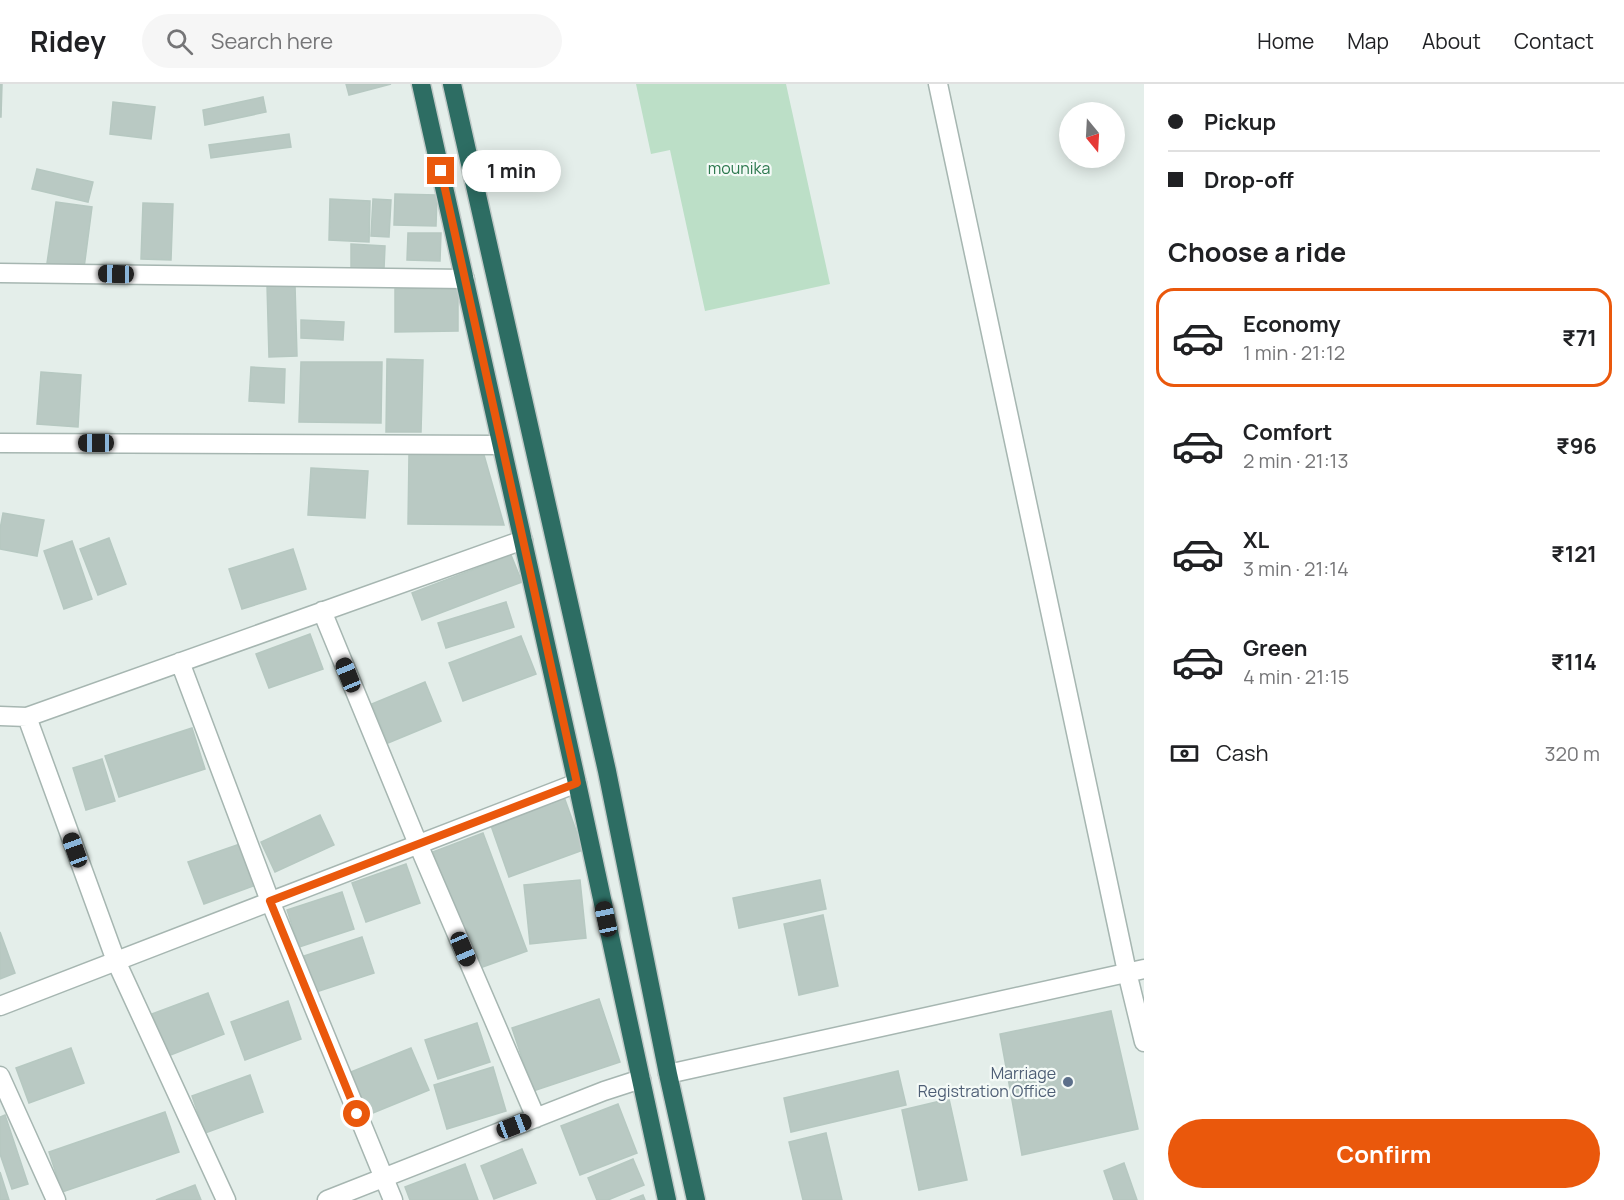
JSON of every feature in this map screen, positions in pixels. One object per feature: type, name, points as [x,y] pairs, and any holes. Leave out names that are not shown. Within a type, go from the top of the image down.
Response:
[{"type":"highway","points":[[422,84],[667,1200]]},
{"type":"highway","points":[[452,84],[604,760],[696,1200]]},
{"type":"street","points":[[938,84],[1136,970],[1144,1042]]},
{"type":"street","points":[[0,273],[465,279]]},
{"type":"street","points":[[0,443],[501,445]]},
{"type":"street","points":[[0,717],[27,717],[523,540]]},
{"type":"street","points":[[322,611],[418,844],[536,1118]]},
{"type":"street","points":[[180,662],[270,901],[393,1200]]},
{"type":"street","points":[[27,717],[116,961],[226,1200]]},
{"type":"street","points":[[0,1006],[577,783]]},
{"type":"street","points":[[668,1074],[1136,970]]},
{"type":"street","points":[[0,1076],[56,1200]]},
{"type":"street","points":[[327,1200],[604,1091],[641,1079]]},
{"type":"green space","name":"mounika","points":[[636,84],[786,84],[830,284],[705,311],[670,150],[651,154]]},
{"type":"building","points":[[0,84],[2,84],[1,117],[0,117]]},
{"type":"building","points":[[346,84],[391,84],[349,95]]},
{"type":"building","points":[[263,97],[266,112],[205,125],[203,110]]},
{"type":"building","points":[[113,102],[155,107],[151,139],[110,134]]},
{"type":"building","points":[[289,134],[291,147],[211,158],[209,145]]},
{"type":"building","points":[[37,169],[93,182],[88,202],[32,189]]},
{"type":"building","points":[[395,194],[437,195],[436,226],[394,225]]},
{"type":"building","points":[[330,199],[370,201],[369,242],[329,240]]},
{"type":"building","points":[[373,199],[391,200],[389,237],[371,236]]},
{"type":"building","points":[[56,202],[92,207],[84,268],[47,263]]},
{"type":"building","points":[[143,203],[173,204],[171,260],[141,259]]},
{"type":"building","points":[[408,233],[441,233],[440,261],[407,260]]},
{"type":"building","points":[[351,244],[385,246],[384,269],[351,268]]},
{"type":"building","points":[[267,285],[295,285],[297,356],[269,357]]},
{"type":"building","points":[[458,288],[458,331],[395,332],[395,289]]},
{"type":"building","points":[[301,320],[344,322],[343,340],[301,338]]},
{"type":"building","points":[[387,359],[423,360],[421,432],[386,432]]},
{"type":"building","points":[[301,362],[382,362],[381,423],[299,422]]},
{"type":"building","points":[[251,367],[285,369],[284,403],[249,401]]},
{"type":"building","points":[[41,372],[81,375],[78,427],[37,424]]},
{"type":"building","points":[[409,454],[484,455],[504,525],[408,524]]},
{"type":"building","points":[[311,468],[368,471],[365,518],[308,515]]},
{"type":"building","points":[[3,513],[44,520],[37,556],[0,549]]},
{"type":"building","points":[[109,538],[126,584],[98,595],[80,549]]},
{"type":"building","points":[[72,541],[92,599],[64,609],[44,551]]},
{"type":"building","points":[[293,549],[306,589],[242,609],[229,569]]},
{"type":"building","points":[[511,555],[522,582],[422,620],[412,593]]},
{"type":"building","points":[[506,602],[514,627],[446,648],[438,623]]},
{"type":"building","points":[[310,634],[323,669],[269,688],[256,654]]},
{"type":"building","points":[[521,636],[536,674],[463,701],[449,663]]},
{"type":"building","points":[[425,682],[441,721],[388,743],[372,704]]},
{"type":"building","points":[[192,728],[205,769],[119,797],[105,756]]},
{"type":"building","points":[[102,759],[115,801],[86,810],[73,768]]},
{"type":"building","points":[[563,794],[583,850],[509,877],[489,820]]},
{"type":"building","points":[[320,815],[334,845],[275,872],[261,842]]},
{"type":"building","points":[[483,833],[527,951],[477,969],[433,852]]},
{"type":"building","points":[[240,844],[256,885],[204,904],[188,862]]},
{"type":"building","points":[[406,864],[420,903],[366,922],[352,883]]},
{"type":"building","points":[[580,880],[586,938],[530,944],[524,885]]},
{"type":"building","points":[[820,880],[826,909],[739,928],[733,898]]},
{"type":"building","points":[[342,892],[354,929],[299,947],[287,910]]},
{"type":"building","points":[[823,915],[838,986],[799,995],[784,924]]},
{"type":"building","points":[[0,932],[15,973],[0,979]]},
{"type":"building","points":[[362,937],[374,973],[316,992],[304,956]]},
{"type":"building","points":[[208,993],[224,1034],[168,1056],[152,1014]]},
{"type":"building","points":[[599,999],[620,1062],[533,1091],[512,1028]]},
{"type":"building","points":[[288,1001],[301,1039],[245,1060],[231,1022]]},
{"type":"building","name":"Marriage Registration Office","points":[[1111,1011],[1138,1129],[1022,1155],[1000,1034]]},
{"type":"building","points":[[477,1023],[490,1062],[438,1079],[425,1040]]},
{"type":"building","points":[[71,1048],[84,1083],[29,1103],[16,1068]]},
{"type":"building","points":[[411,1048],[429,1090],[368,1115],[351,1072]]},
{"type":"building","points":[[493,1067],[506,1111],[447,1129],[434,1085]]},
{"type":"building","points":[[898,1071],[906,1105],[791,1132],[784,1098]]},
{"type":"building","points":[[250,1075],[263,1112],[205,1133],[192,1096]]},
{"type":"building","points":[[949,1099],[967,1180],[919,1190],[902,1110]]},
{"type":"building","points":[[618,1104],[637,1153],[580,1175],[561,1126]]},
{"type":"building","points":[[165,1112],[179,1152],[62,1192],[49,1152]]},
{"type":"building","points":[[5,1115],[28,1184],[12,1189],[0,1154],[0,1117]]},
{"type":"building","points":[[826,1133],[842,1200],[803,1200],[789,1142]]},
{"type":"building","points":[[522,1149],[536,1183],[494,1199],[481,1166]]},
{"type":"building","points":[[633,1159],[644,1185],[608,1200],[597,1200],[588,1178]]},
{"type":"building","points":[[1124,1163],[1137,1200],[1114,1200],[1104,1171]]},
{"type":"building","points":[[465,1164],[478,1200],[410,1200],[405,1187]]},
{"type":"building","points":[[0,1172],[9,1200],[0,1200]]},
{"type":"building","points":[[195,1185],[201,1200],[156,1200]]},
{"type":"building","points":[[643,1195],[645,1200],[630,1200]]},
{"type":"place","name":"Marriage Registration Office","points":[[1068,1082]]},
{"type":"route","points":[[357,1114],[270,901],[577,783],[441,171]]}]
